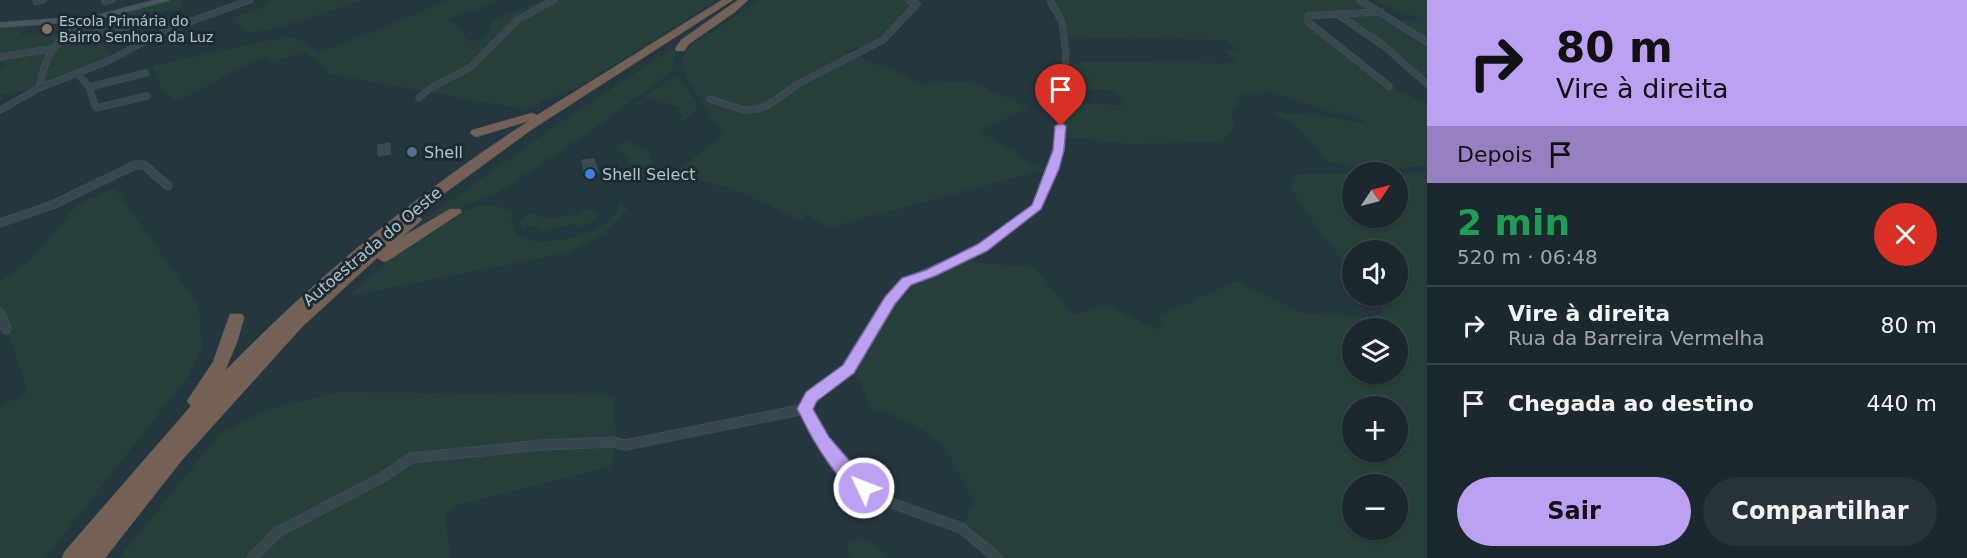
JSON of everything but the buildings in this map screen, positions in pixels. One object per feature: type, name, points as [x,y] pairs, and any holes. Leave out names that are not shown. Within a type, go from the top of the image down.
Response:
[{"type":"highway","name":"Autoestrada do Oeste","points":[[72,558],[148,466],[257,348],[363,249],[457,176],[601,80],[728,0]]},
{"type":"highway","name":"Autoestrada do Oeste","points":[[92,558],[199,427],[314,308],[374,253],[443,197],[505,153],[742,0]]},
{"type":"highway","points":[[680,50],[685,42],[732,10],[742,0]]},
{"type":"highway","points":[[476,133],[524,120],[601,80]]},
{"type":"highway","points":[[314,308],[414,236],[454,212]]},
{"type":"highway","points":[[148,466],[160,439],[197,399],[222,362],[229,347],[236,318]]},
{"type":"street","points":[[105,2],[112,0]]},
{"type":"street","points":[[0,25],[86,19],[165,0]]},
{"type":"street","points":[[226,0],[231,6]]},
{"type":"street","points":[[0,110],[39,88],[78,74],[175,27],[250,0]]},
{"type":"street","points":[[419,98],[429,89],[471,67],[517,20],[554,0]]},
{"type":"street","points":[[710,99],[744,110],[758,109],[768,105],[800,83],[883,40],[917,4],[909,0]]},
{"type":"street","points":[[252,558],[278,532],[383,477],[411,458],[542,445],[614,442],[626,445],[805,409],[812,397],[849,369],[890,300],[906,282],[982,248],[1037,207],[1059,150],[1066,52],[1062,21],[1050,0]]},
{"type":"street","points":[[1360,0],[1427,42]]},
{"type":"street","points":[[36,2],[44,2]]},
{"type":"street","points":[[1381,12],[1308,16],[1307,21],[1389,86]]},
{"type":"street","points":[[1337,14],[1384,46],[1425,81]]},
{"type":"street","points":[[39,88],[50,49],[86,19]]},
{"type":"street","points":[[59,40],[161,21],[175,27]]},
{"type":"street","points":[[0,57],[50,49]]},
{"type":"street","points":[[89,87],[146,73]]},
{"type":"street","points":[[78,74],[89,87],[96,108],[147,96]]},
{"type":"street","points":[[0,223],[26,216],[67,199],[135,165],[144,165],[168,186]]},
{"type":"street","points":[[0,312],[6,329]]},
{"type":"street","points":[[805,409],[823,442],[851,477],[878,498],[961,528],[997,558]]},
{"type":"green space","points":[[168,0],[181,0],[185,3],[182,4],[183,7],[175,11],[172,9],[129,22],[131,27],[97,34],[112,59],[39,88],[0,95],[0,70],[5,63],[0,63],[0,28],[30,25],[20,36],[63,33],[60,39],[99,19]]},
{"type":"green space","points":[[269,0],[363,0],[274,29],[246,33],[233,17],[252,12],[270,2]]},
{"type":"green space","points":[[448,0],[501,0],[446,20],[455,24],[470,42],[479,40],[485,35],[493,20],[544,0],[717,0],[583,85],[524,109],[329,74],[320,63],[305,52],[270,62],[266,58],[234,69],[214,83],[177,101],[162,91],[152,66],[275,39],[298,38],[318,53]]},
{"type":"green space","points":[[760,0],[917,0],[877,44],[845,51],[923,84],[968,81],[1029,107],[980,131],[1042,170],[827,228],[805,213],[804,221],[733,189],[674,173],[724,135],[686,78],[681,61],[688,47]]},
{"type":"green space","points":[[1050,0],[1359,0],[1379,12],[1308,16],[1308,21],[1389,86],[1427,104],[1427,166],[1408,167],[1408,162],[1342,162],[1342,164],[1328,162],[1299,128],[1268,111],[1323,116],[1363,123],[1364,121],[1291,100],[1273,91],[1243,94],[1232,111],[1234,129],[1221,142],[1128,144],[1060,136],[1062,103],[1124,105],[1115,91],[1063,88],[1066,62],[1236,63],[1225,51],[1239,51],[1226,40],[1065,37]]},
{"type":"green space","points":[[1427,0],[1427,39],[1399,21],[1422,20],[1374,1]]},
{"type":"green space","points":[[1339,14],[1378,14],[1427,44],[1427,77],[1421,75]]},
{"type":"green space","points":[[678,44],[672,72],[589,132],[496,194],[421,222],[547,132]]},
{"type":"green space","points":[[674,76],[678,77],[698,104],[695,111],[684,121],[680,120],[684,116],[676,113],[681,108],[650,98],[635,107],[634,105]]},
{"type":"green space","points":[[624,141],[650,151],[655,171],[643,181],[633,185],[627,155],[614,150]]},
{"type":"green space","points":[[1342,173],[1342,228],[1408,228],[1408,173],[1427,173],[1427,558],[997,558],[961,528],[974,503],[943,444],[911,422],[870,407],[860,382],[849,369],[906,282],[955,260],[1035,268],[1074,315],[1103,304],[1161,331],[1160,316],[1236,281],[1302,313],[1370,318],[1384,313],[1379,306],[1408,306],[1408,240],[1342,240],[1342,259],[1315,225],[1291,188],[1293,174]]},
{"type":"green space","points":[[115,188],[199,307],[202,349],[189,375],[45,558],[0,558],[0,407],[28,392],[0,310],[0,281],[30,261],[78,204]]},
{"type":"green space","points":[[620,201],[628,209],[605,233],[566,253],[349,296],[411,242],[446,219],[464,211],[490,206],[514,211],[511,222],[516,235],[532,241],[545,241],[572,237],[598,228],[609,221]]},
{"type":"green space","points":[[584,209],[596,211],[599,218],[580,228],[578,224],[539,231],[541,229],[530,225],[524,230],[519,222],[527,214],[539,215],[543,219],[578,214]]},
{"type":"green space","points":[[339,392],[616,395],[613,409],[616,431],[612,466],[457,505],[445,515],[451,558],[119,558],[219,435],[276,407]]},
{"type":"green space","points":[[860,539],[877,545],[887,558],[853,558],[846,546]]},
{"type":"place","name":"Escola Primária do Bairro Senhora da Luz","points":[[47,29]]},
{"type":"place","name":"Shell","points":[[412,152]]},
{"type":"place","name":"Shell Select","points":[[590,174]]},
{"type":"route","points":[[864,488],[851,477],[823,442],[805,409],[812,397],[849,369],[890,300],[906,282],[982,248],[1037,207],[1059,150],[1061,126]]}]
